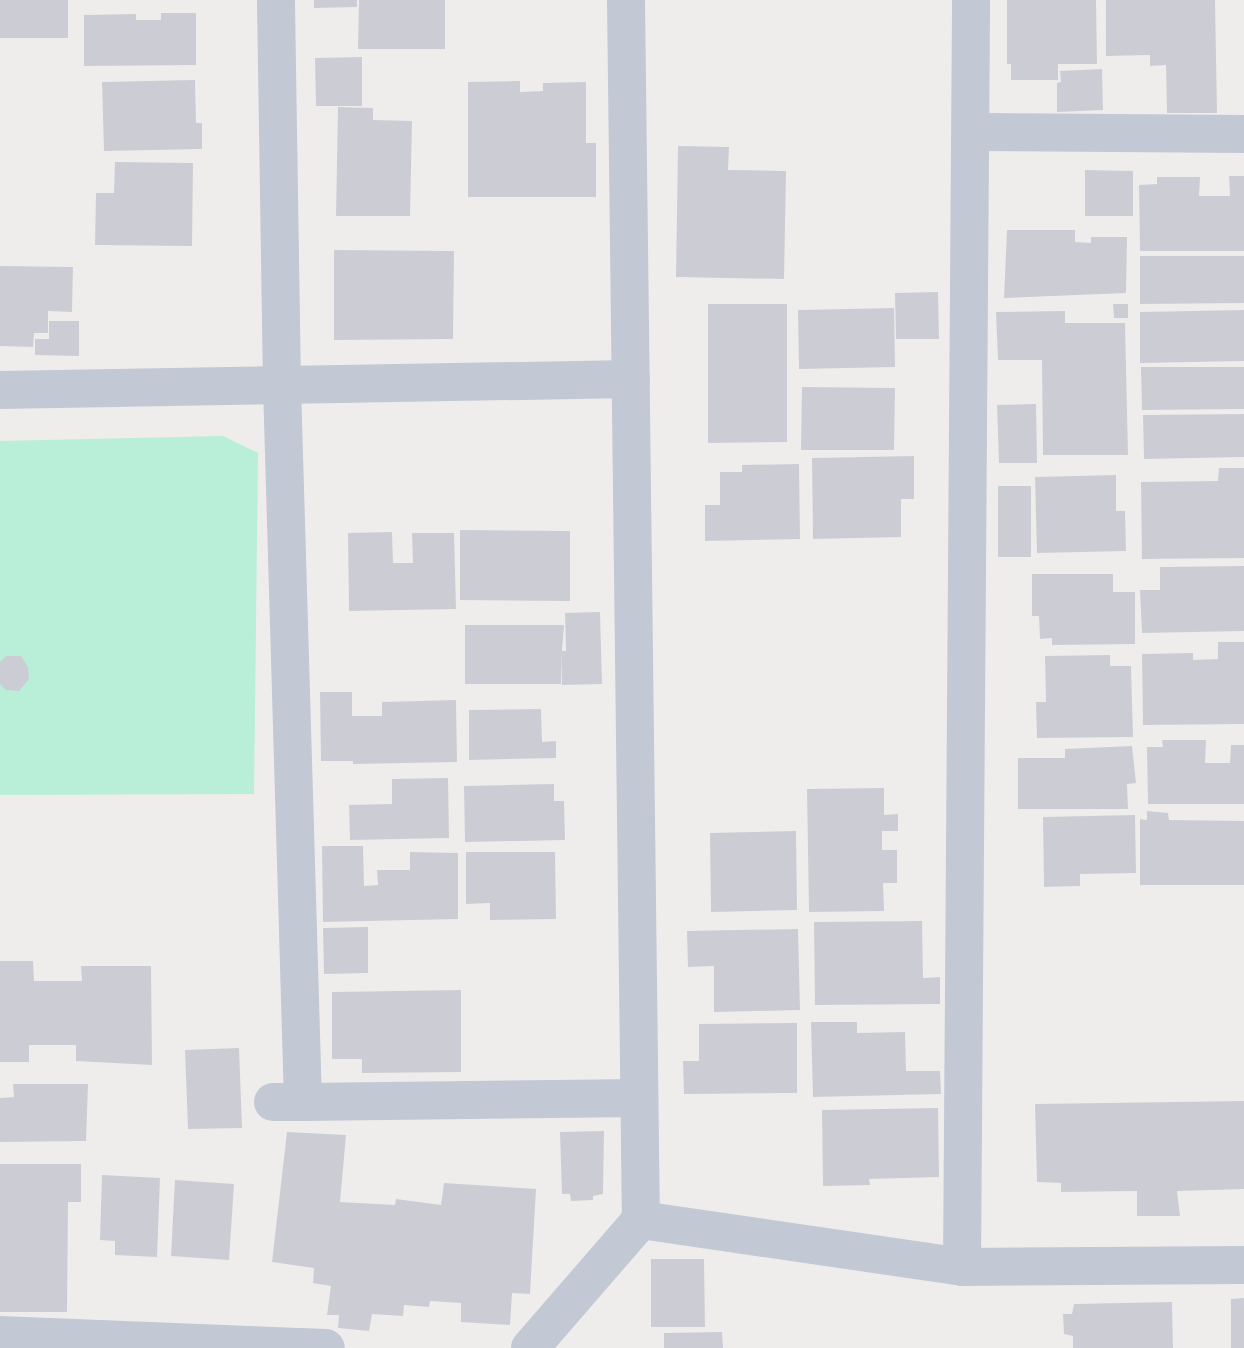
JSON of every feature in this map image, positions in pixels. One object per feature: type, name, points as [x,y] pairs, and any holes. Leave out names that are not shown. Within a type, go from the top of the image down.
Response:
[{"type":"street","points":[[276,0],[288,1102],[639,1098]]},
{"type":"street","points":[[530,1348],[640,1220],[626,0]]},
{"type":"street","points":[[962,1267],[971,0]]},
{"type":"street","points":[[972,132],[1244,134]]},
{"type":"street","points":[[0,390],[631,379]]},
{"type":"street","points":[[640,1220],[962,1267],[1244,1265]]},
{"type":"street","points":[[0,1335],[326,1348]]},
{"type":"green space","points":[[223,436],[258,453],[254,794],[0,795],[0,441]]},
{"type":"building","points":[[0,0],[68,0],[68,38],[0,38]]},
{"type":"building","points":[[314,0],[357,0],[357,7],[314,8]]},
{"type":"building","points":[[359,0],[445,0],[445,49],[358,49]]},
{"type":"building","points":[[1007,0],[1096,0],[1097,64],[1058,64],[1058,80],[1011,80],[1011,64],[1007,64]]},
{"type":"building","points":[[1106,0],[1215,0],[1217,113],[1167,113],[1166,65],[1150,66],[1150,55],[1106,56]]},
{"type":"building","points":[[161,13],[196,13],[196,65],[84,66],[84,15],[136,14],[136,20],[161,20]]},
{"type":"building","points":[[362,57],[362,106],[316,106],[315,58]]},
{"type":"building","points":[[1102,69],[1103,110],[1057,112],[1057,83],[1061,82],[1060,71]]},
{"type":"building","points":[[195,80],[196,123],[202,123],[202,149],[104,151],[102,82]]},
{"type":"building","points":[[520,81],[520,92],[543,91],[543,83],[586,82],[586,143],[596,143],[596,197],[468,197],[468,82]]},
{"type":"building","points":[[338,107],[373,108],[373,120],[412,121],[410,216],[336,216]]},
{"type":"building","points":[[678,146],[729,147],[728,170],[786,171],[784,279],[676,277]]},
{"type":"building","points":[[115,162],[193,163],[192,246],[95,245],[96,193],[114,193]]},
{"type":"building","points":[[1085,170],[1133,171],[1133,216],[1085,216]]},
{"type":"building","points":[[1229,176],[1244,176],[1244,251],[1140,251],[1139,185],[1157,184],[1157,177],[1200,177],[1199,196],[1230,196]]},
{"type":"building","points":[[1007,230],[1075,230],[1075,242],[1091,243],[1091,237],[1127,237],[1126,293],[1004,298]]},
{"type":"building","points":[[334,250],[454,251],[453,339],[334,340]]},
{"type":"building","points":[[1140,256],[1244,256],[1244,303],[1140,304]]},
{"type":"building","points":[[0,266],[73,267],[72,312],[48,311],[48,333],[34,333],[33,347],[0,346]]},
{"type":"building","points":[[938,292],[939,339],[896,339],[895,293]]},
{"type":"building","points":[[708,304],[787,304],[787,442],[708,443]]},
{"type":"building","points":[[1113,304],[1128,304],[1128,318],[1114,318]]},
{"type":"building","points":[[894,308],[895,367],[799,369],[798,310]]},
{"type":"building","points":[[1244,310],[1244,361],[1140,363],[1140,312]]},
{"type":"building","points":[[1065,311],[1065,323],[1125,323],[1128,455],[1043,455],[1042,360],[998,360],[996,312]]},
{"type":"building","points":[[49,321],[79,321],[79,356],[35,355],[35,339],[49,339]]},
{"type":"building","points":[[1141,367],[1244,367],[1244,409],[1142,410]]},
{"type":"building","points":[[802,387],[895,388],[894,450],[801,450]]},
{"type":"building","points":[[1036,404],[1037,463],[999,463],[997,405]]},
{"type":"building","points":[[1244,414],[1244,457],[1144,459],[1143,415]]},
{"type":"building","points":[[914,456],[914,499],[901,499],[901,537],[813,539],[812,458]]},
{"type":"building","points":[[799,464],[800,539],[705,541],[705,505],[720,505],[720,472],[742,472],[742,465]]},
{"type":"building","points":[[1219,468],[1244,468],[1244,558],[1142,559],[1141,482],[1218,481]]},
{"type":"building","points":[[1116,475],[1116,511],[1125,511],[1126,551],[1037,553],[1035,477]]},
{"type":"building","points":[[998,486],[1031,486],[1031,557],[998,557]]},
{"type":"building","points":[[460,530],[570,531],[570,601],[460,600]]},
{"type":"building","points":[[392,532],[393,563],[413,563],[412,533],[454,533],[456,609],[349,611],[348,533]]},
{"type":"building","points":[[1244,566],[1244,631],[1142,633],[1140,590],[1160,590],[1160,567]]},
{"type":"building","points":[[1032,574],[1113,574],[1113,592],[1135,592],[1135,644],[1052,645],[1052,638],[1040,639],[1039,616],[1032,616]]},
{"type":"building","points":[[600,612],[602,684],[562,685],[562,651],[566,651],[565,613]]},
{"type":"building","points":[[465,625],[564,625],[561,684],[465,684]]},
{"type":"building","points":[[1218,642],[1244,642],[1244,724],[1143,725],[1142,654],[1193,653],[1193,660],[1218,659]]},
{"type":"building","points":[[1110,655],[1110,666],[1131,666],[1133,737],[1037,738],[1036,702],[1046,702],[1045,656]]},
{"type":"building","points":[[6,656],[21,656],[28,667],[29,679],[19,691],[6,690],[0,684],[0,662]]},
{"type":"building","points":[[320,692],[352,692],[352,716],[382,716],[382,702],[456,700],[457,762],[353,764],[353,761],[321,761]]},
{"type":"building","points":[[541,709],[542,742],[556,741],[556,758],[469,760],[469,710]]},
{"type":"building","points":[[1162,740],[1206,740],[1205,763],[1230,763],[1231,745],[1244,745],[1244,804],[1148,804],[1147,747],[1163,747]]},
{"type":"building","points":[[1132,746],[1136,783],[1127,784],[1128,809],[1018,809],[1018,758],[1065,758],[1065,749]]},
{"type":"building","points":[[448,778],[449,838],[350,840],[349,805],[392,804],[392,779]]},
{"type":"building","points":[[554,784],[554,801],[564,801],[565,840],[465,842],[464,786]]},
{"type":"building","points":[[884,788],[884,815],[898,814],[898,831],[882,831],[882,850],[897,850],[897,883],[883,883],[884,911],[809,912],[807,789]]},
{"type":"building","points":[[1147,811],[1168,813],[1169,820],[1244,821],[1244,885],[1140,885],[1140,819],[1147,820]]},
{"type":"building","points":[[1135,815],[1136,873],[1080,874],[1080,886],[1044,887],[1043,817]]},
{"type":"building","points":[[796,831],[797,910],[711,912],[710,833]]},
{"type":"building","points":[[322,846],[363,846],[364,886],[378,885],[377,870],[410,870],[410,852],[458,853],[458,919],[323,922]]},
{"type":"building","points":[[466,852],[555,852],[556,919],[490,920],[490,903],[466,904]]},
{"type":"building","points":[[922,921],[923,978],[940,977],[940,1004],[815,1005],[814,922]]},
{"type":"building","points":[[368,927],[368,973],[324,974],[323,928]]},
{"type":"building","points":[[798,929],[800,1010],[714,1012],[714,966],[688,967],[687,931]]},
{"type":"building","points":[[0,961],[33,961],[34,981],[82,981],[81,966],[151,966],[152,1065],[76,1061],[76,1045],[29,1045],[29,1062],[0,1062]]},
{"type":"building","points":[[461,990],[461,1072],[362,1073],[362,1059],[332,1059],[332,992]]},
{"type":"building","points":[[811,1022],[857,1022],[857,1033],[905,1032],[906,1071],[940,1071],[941,1094],[813,1097]]},
{"type":"building","points":[[797,1023],[797,1093],[684,1094],[683,1061],[699,1061],[699,1024]]},
{"type":"building","points":[[239,1048],[242,1128],[188,1129],[185,1050]]},
{"type":"building","points":[[13,1084],[88,1084],[86,1141],[0,1142],[0,1098],[14,1097]]},
{"type":"building","points":[[1244,1101],[1244,1189],[1177,1191],[1180,1216],[1137,1216],[1137,1191],[1061,1192],[1061,1183],[1037,1182],[1035,1104]]},
{"type":"building","points":[[938,1108],[939,1177],[869,1179],[870,1185],[823,1186],[822,1110]]},
{"type":"building","points":[[604,1131],[603,1194],[593,1196],[593,1200],[571,1201],[570,1194],[562,1194],[560,1132]]},
{"type":"building","points":[[287,1132],[346,1135],[340,1202],[395,1205],[396,1199],[441,1205],[444,1183],[536,1189],[530,1294],[512,1293],[510,1325],[461,1322],[461,1303],[430,1301],[429,1307],[404,1305],[403,1316],[372,1314],[369,1331],[338,1328],[339,1315],[327,1315],[331,1286],[313,1283],[314,1268],[272,1262]]},
{"type":"building","points":[[0,1164],[81,1164],[81,1202],[68,1202],[67,1312],[0,1312]]},
{"type":"building","points":[[102,1175],[160,1178],[157,1257],[115,1255],[115,1241],[100,1240]]},
{"type":"building","points":[[175,1180],[234,1184],[229,1260],[171,1256]]},
{"type":"building","points":[[651,1259],[704,1259],[705,1327],[651,1327]]},
{"type":"building","points":[[1244,1298],[1244,1348],[1231,1348],[1231,1299]]},
{"type":"building","points":[[1172,1302],[1173,1348],[1073,1348],[1073,1336],[1064,1334],[1063,1314],[1072,1314],[1074,1304]]},
{"type":"building","points":[[722,1332],[723,1348],[664,1348],[664,1333]]}]
